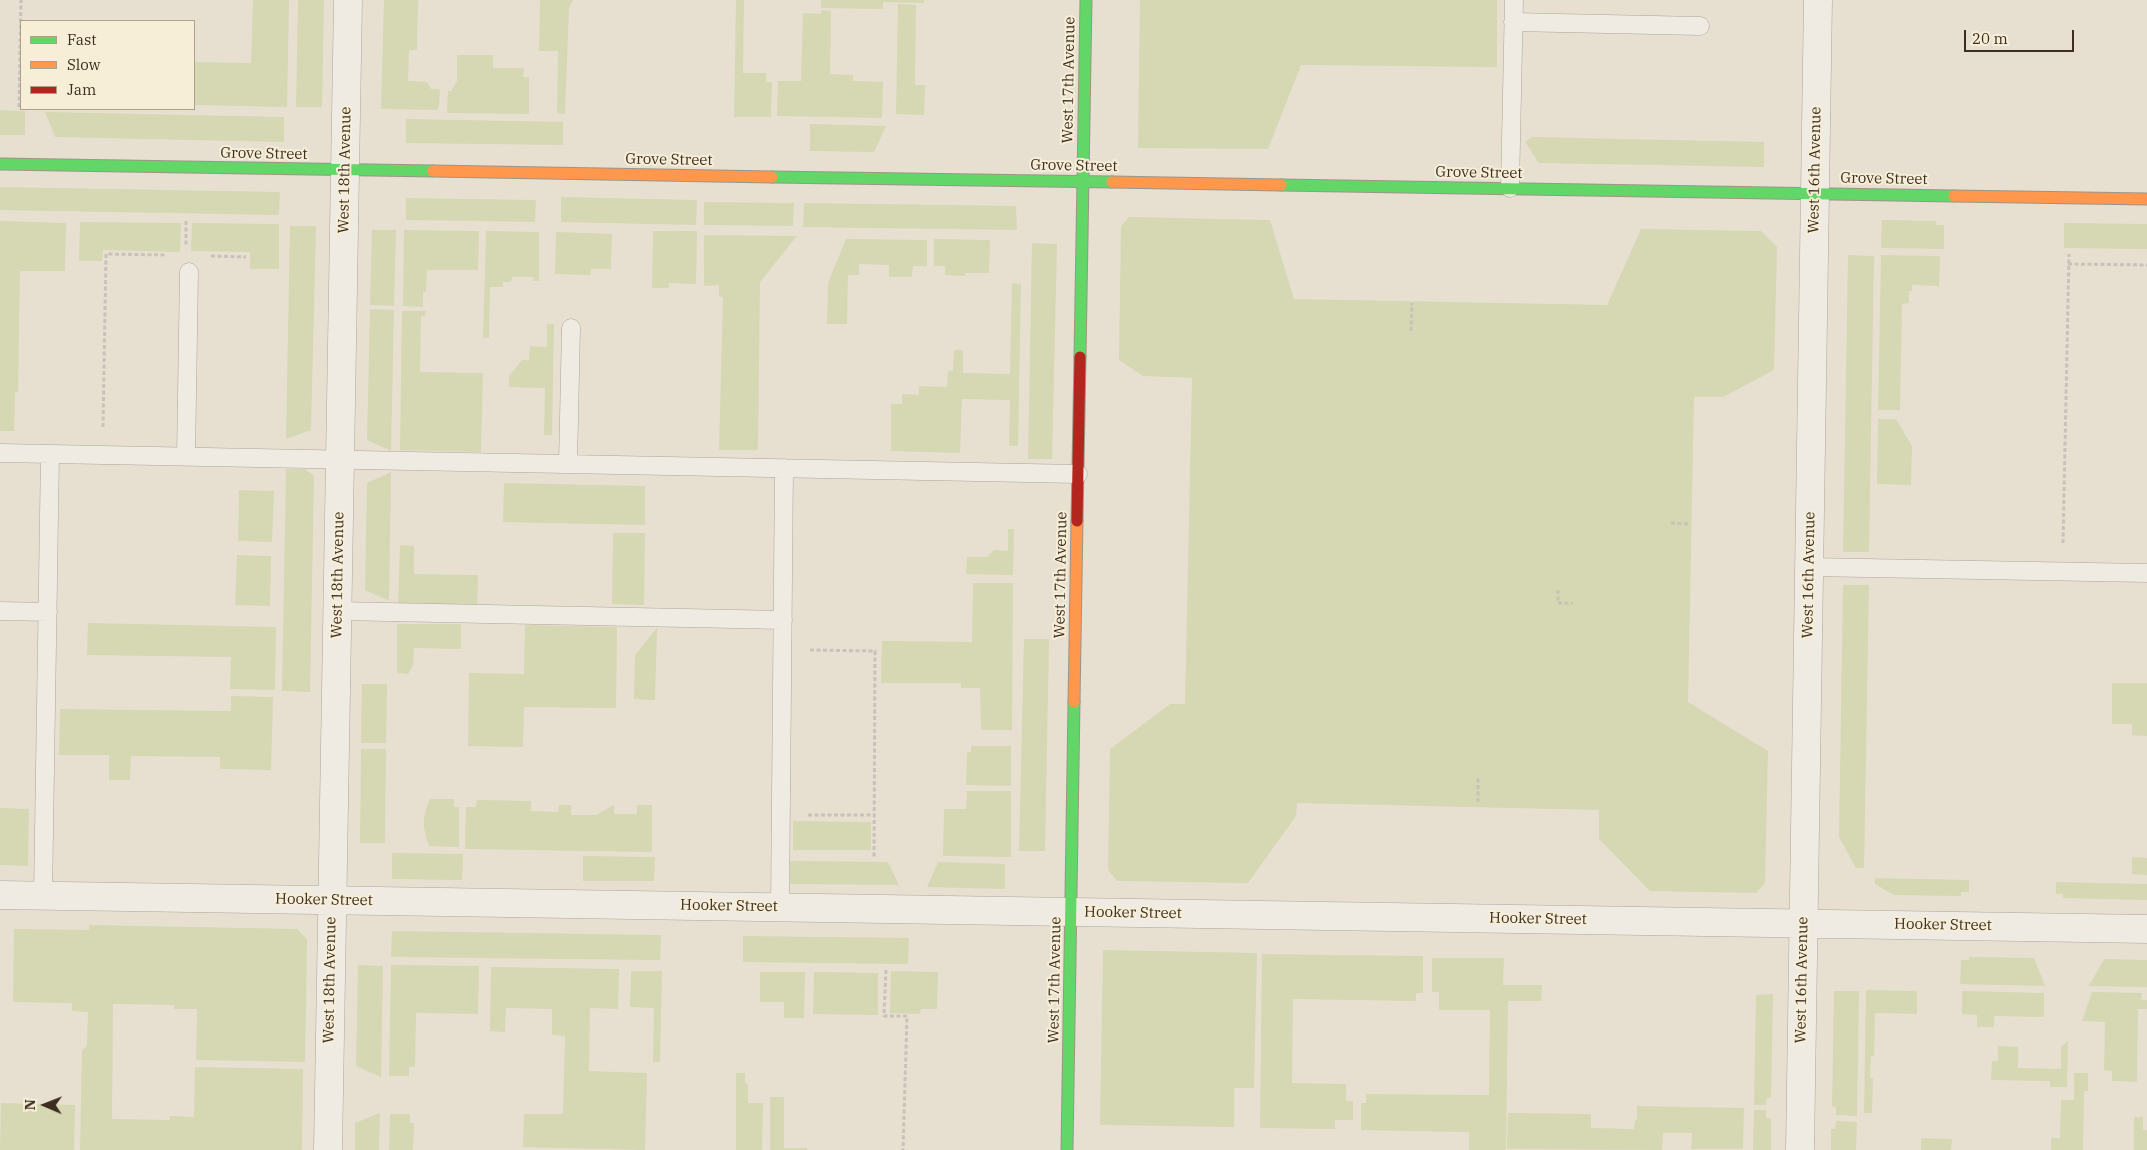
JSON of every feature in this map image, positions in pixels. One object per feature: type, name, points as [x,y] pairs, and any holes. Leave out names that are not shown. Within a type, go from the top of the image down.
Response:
[{"type":"street","name":"West 18th Avenue","points":[[328,1150],[348,0]]},
{"type":"street","name":"West 17th Avenue","points":[[1067,1150],[1086,0]]},
{"type":"street","name":"West 16th Avenue","points":[[1800,1150],[1818,0]]},
{"type":"street","name":"Grove Street","points":[[0,164],[2147,198]]},
{"type":"street","name":"Hooker Street","points":[[0,894],[2147,929]]},
{"type":"lane","points":[[1510,188],[1514,0]]},
{"type":"lane","points":[[1513,22],[1700,26]]},
{"type":"lane","points":[[186,456],[190,272]]},
{"type":"lane","points":[[568,464],[571,328]]},
{"type":"lane","points":[[0,453],[1078,474]]},
{"type":"lane","points":[[44,895],[50,454]]},
{"type":"lane","points":[[780,907],[784,468]]},
{"type":"lane","points":[[1809,567],[2147,572]]},
{"type":"lane","points":[[0,611],[48,612]]},
{"type":"lane","points":[[338,611],[783,620]]},
{"type":"path","points":[[21,0],[21,20]]},
{"type":"path","points":[[19,107],[20,54]]},
{"type":"path","points":[[186,221],[186,247]]},
{"type":"path","points":[[103,455],[106,254],[176,255]]},
{"type":"path","points":[[2062,571],[2069,254]]},
{"type":"path","points":[[203,256],[246,257]]},
{"type":"path","points":[[2068,264],[2147,265]]},
{"type":"path","points":[[1411,331],[1412,303]]},
{"type":"path","points":[[1671,523],[1688,524]]},
{"type":"path","points":[[1558,590],[1558,603],[1572,603]]},
{"type":"path","points":[[782,650],[876,651],[874,858]]},
{"type":"path","points":[[1478,777],[1478,802]]},
{"type":"path","points":[[781,815],[874,815]]},
{"type":"path","points":[[886,970],[884,1016],[907,1016],[903,1150]]},
{"type":"green space","points":[[253,0],[289,0],[287,107],[195,105],[195,62],[251,63]]},
{"type":"green space","points":[[298,0],[324,0],[322,107],[296,107]]},
{"type":"green space","points":[[384,0],[418,0],[417,50],[409,50],[408,81],[427,82],[431,89],[440,89],[439,107],[437,110],[381,109]]},
{"type":"green space","points":[[540,0],[573,0],[569,8],[565,114],[557,113],[558,51],[539,51]]},
{"type":"green space","points":[[736,0],[744,0],[743,73],[766,73],[766,82],[772,82],[771,117],[734,117]]},
{"type":"green space","points":[[821,0],[924,0],[924,3],[883,2],[883,9],[821,8]]},
{"type":"green space","points":[[1140,0],[1497,0],[1497,67],[1301,65],[1268,149],[1138,148]]},
{"type":"green space","points":[[898,4],[916,5],[915,85],[925,85],[924,115],[896,114]]},
{"type":"green space","points":[[821,10],[831,11],[830,74],[853,75],[853,81],[883,82],[882,118],[777,116],[778,81],[801,81],[803,13],[821,14]]},
{"type":"green space","points":[[457,55],[493,55],[493,68],[524,68],[523,77],[529,77],[529,114],[447,113],[448,91],[451,91],[457,81]]},
{"type":"green space","points":[[0,110],[25,111],[25,135],[0,135]]},
{"type":"green space","points":[[45,112],[284,117],[284,142],[55,137]]},
{"type":"green space","points":[[406,119],[563,122],[563,145],[406,143]]},
{"type":"green space","points":[[810,124],[886,126],[874,152],[810,151]]},
{"type":"green space","points":[[1532,137],[1764,142],[1764,167],[1539,163],[1525,142]]},
{"type":"green space","points":[[0,187],[280,192],[279,215],[0,210]]},
{"type":"green space","points":[[561,197],[697,200],[696,225],[561,222]]},
{"type":"green space","points":[[406,198],[536,200],[535,222],[406,220]]},
{"type":"green space","points":[[704,202],[794,203],[793,226],[704,225]]},
{"type":"green space","points":[[804,203],[1016,206],[1017,230],[803,227]]},
{"type":"green space","points":[[1129,217],[1270,220],[1294,299],[1607,305],[1641,229],[1761,231],[1777,247],[1774,370],[1723,397],[1694,397],[1688,702],[1768,751],[1765,883],[1756,893],[1650,891],[1599,839],[1599,810],[1297,803],[1296,816],[1248,883],[1117,881],[1108,870],[1110,749],[1170,704],[1185,704],[1192,378],[1143,376],[1119,360],[1121,226]]},
{"type":"green space","points":[[1882,220],[1936,221],[1937,225],[1944,225],[1944,249],[1881,248]]},
{"type":"green space","points":[[0,221],[66,223],[65,271],[20,271],[18,392],[15,392],[14,431],[0,431]]},
{"type":"green space","points":[[80,222],[181,223],[180,252],[103,250],[102,261],[79,261]]},
{"type":"green space","points":[[192,223],[279,224],[279,269],[250,269],[250,252],[191,251]]},
{"type":"green space","points":[[2064,223],[2147,224],[2147,249],[2064,248]]},
{"type":"green space","points":[[290,226],[316,226],[311,430],[286,439]]},
{"type":"green space","points":[[372,230],[396,230],[394,306],[370,305]]},
{"type":"green space","points":[[404,230],[479,231],[478,270],[427,270],[426,292],[423,292],[423,307],[403,306]]},
{"type":"green space","points":[[486,231],[539,232],[539,281],[533,281],[533,277],[512,277],[511,282],[503,282],[503,287],[490,287],[489,338],[483,338]]},
{"type":"green space","points":[[653,231],[697,231],[696,284],[669,283],[669,288],[652,288]]},
{"type":"green space","points":[[556,232],[612,234],[611,269],[591,269],[590,275],[555,274]]},
{"type":"green space","points":[[704,235],[797,236],[760,282],[758,450],[719,450],[723,297],[719,296],[719,285],[704,286]]},
{"type":"green space","points":[[846,239],[927,240],[927,266],[913,266],[912,277],[889,277],[889,265],[859,264],[859,275],[848,275],[847,324],[827,324],[828,283]]},
{"type":"green space","points":[[934,239],[990,240],[989,273],[965,273],[965,276],[945,275],[945,266],[934,266]]},
{"type":"green space","points":[[1032,243],[1057,244],[1052,459],[1028,459]]},
{"type":"green space","points":[[1848,255],[1874,256],[1869,552],[1843,552]]},
{"type":"green space","points":[[1881,255],[1940,256],[1939,286],[1912,285],[1912,291],[1909,291],[1909,303],[1902,304],[1900,410],[1878,410]]},
{"type":"green space","points":[[1012,283],[1021,284],[1018,446],[1009,446],[1010,400],[962,399],[960,453],[891,451],[891,404],[902,404],[902,394],[919,395],[919,386],[947,387],[948,371],[953,370],[954,350],[963,350],[963,373],[1010,374]]},
{"type":"green space","points":[[370,309],[394,310],[391,451],[367,440]]},
{"type":"green space","points":[[402,311],[426,311],[425,316],[421,316],[420,372],[483,373],[481,452],[400,450]]},
{"type":"green space","points":[[547,324],[554,324],[552,435],[544,435],[545,388],[509,387],[509,376],[522,360],[529,360],[530,346],[547,347]]},
{"type":"green space","points":[[1878,419],[1896,419],[1912,446],[1911,485],[1877,484]]},
{"type":"green space","points":[[286,469],[305,469],[314,476],[310,692],[282,691]]},
{"type":"green space","points":[[391,472],[389,601],[365,590],[367,483]]},
{"type":"green space","points":[[504,483],[645,486],[645,525],[503,522]]},
{"type":"green space","points":[[239,490],[274,491],[272,542],[238,541]]},
{"type":"green space","points":[[1008,529],[1014,529],[1013,575],[966,574],[967,557],[987,557],[994,550],[1008,551]]},
{"type":"green space","points":[[613,533],[645,533],[644,605],[612,604]]},
{"type":"green space","points":[[400,545],[414,546],[414,574],[478,575],[477,607],[398,606]]},
{"type":"green space","points":[[237,555],[271,556],[270,606],[235,605]]},
{"type":"green space","points":[[973,583],[1013,583],[1012,730],[981,730],[980,688],[961,688],[961,683],[881,683],[882,641],[972,642]]},
{"type":"green space","points":[[1843,585],[1869,585],[1864,868],[1856,868],[1839,837]]},
{"type":"green space","points":[[88,623],[276,627],[275,690],[230,689],[231,657],[87,655]]},
{"type":"green space","points":[[397,624],[461,624],[461,649],[414,648],[413,666],[408,674],[397,673]]},
{"type":"green space","points":[[525,625],[617,627],[616,708],[524,707],[523,747],[468,746],[469,673],[524,674]]},
{"type":"green space","points":[[657,628],[655,700],[634,699],[635,655]]},
{"type":"green space","points":[[1024,639],[1049,639],[1045,851],[1019,851]]},
{"type":"green space","points":[[2112,683],[2147,683],[2147,736],[2132,735],[2132,724],[2112,724]]},
{"type":"green space","points":[[362,684],[387,684],[386,743],[361,743]]},
{"type":"green space","points":[[231,696],[273,697],[271,770],[220,769],[220,757],[131,756],[130,780],[109,780],[109,755],[59,755],[60,709],[231,711]]},
{"type":"green space","points":[[971,746],[1011,746],[1011,786],[966,785],[967,753],[971,752]]},
{"type":"green space","points":[[361,749],[386,749],[385,843],[360,843]]},
{"type":"green space","points":[[967,791],[1011,791],[1011,857],[943,856],[944,809],[966,809]]},
{"type":"green space","points":[[430,799],[454,799],[454,807],[459,807],[459,847],[429,846],[424,822],[425,811]]},
{"type":"green space","points":[[477,800],[531,801],[531,811],[558,812],[559,805],[571,805],[571,815],[596,815],[614,805],[614,814],[637,814],[637,805],[652,805],[652,852],[465,849],[466,807],[476,807]]},
{"type":"green space","points":[[0,808],[29,809],[28,866],[0,865]]},
{"type":"green space","points":[[793,821],[871,822],[871,850],[793,850]]},
{"type":"green space","points":[[392,853],[463,854],[462,880],[392,879]]},
{"type":"green space","points":[[583,856],[655,857],[654,881],[583,881]]},
{"type":"green space","points":[[2132,857],[2147,858],[2147,875],[2132,874]]},
{"type":"green space","points":[[790,861],[888,862],[899,885],[790,884]]},
{"type":"green space","points":[[938,862],[1005,864],[1005,889],[927,887]]},
{"type":"green space","points":[[1875,878],[1969,880],[1969,892],[1961,892],[1961,896],[1894,895],[1875,884]]},
{"type":"green space","points":[[2056,882],[2147,884],[2147,900],[2063,898],[2063,894],[2056,894]]},
{"type":"green space","points":[[89,925],[297,929],[307,939],[305,1062],[196,1060],[197,1009],[174,1009],[174,1005],[113,1004],[112,1119],[170,1120],[170,1116],[194,1117],[195,1067],[303,1069],[302,1150],[80,1150],[82,1051],[87,1045],[88,1012],[72,1011],[72,1003],[13,1002],[14,929],[89,930]]},
{"type":"green space","points":[[392,931],[661,935],[660,960],[391,957]]},
{"type":"green space","points":[[743,936],[909,938],[908,964],[743,962]]},
{"type":"green space","points":[[1103,950],[1257,953],[1254,1088],[1234,1088],[1234,1127],[1100,1125]]},
{"type":"green space","points":[[1262,954],[1423,956],[1423,993],[1416,993],[1416,1001],[1293,999],[1292,1083],[1346,1084],[1346,1101],[1353,1101],[1353,1120],[1335,1120],[1335,1129],[1260,1128]]},
{"type":"green space","points":[[1969,957],[2034,958],[2045,986],[1960,984],[1961,960],[1969,960]]},
{"type":"green space","points":[[1432,958],[1504,958],[1503,985],[1542,985],[1541,1001],[1508,1001],[1506,1150],[1469,1150],[1469,1132],[1361,1130],[1361,1103],[1366,1103],[1366,1094],[1489,1095],[1490,1010],[1439,1010],[1439,992],[1432,992]]},
{"type":"green space","points":[[2104,959],[2147,960],[2147,987],[2089,986]]},
{"type":"green space","points":[[358,965],[383,966],[381,1077],[356,1066]]},
{"type":"green space","points":[[391,965],[479,966],[478,1014],[416,1013],[415,1067],[409,1067],[409,1076],[389,1076]]},
{"type":"green space","points":[[491,967],[619,969],[618,1009],[590,1008],[589,1071],[647,1073],[645,1150],[523,1147],[524,1114],[563,1114],[565,1036],[552,1035],[552,1009],[506,1008],[505,1032],[490,1031]]},
{"type":"green space","points":[[631,971],[662,971],[660,1062],[653,1062],[654,1008],[630,1007]]},
{"type":"green space","points":[[891,971],[938,972],[937,1009],[921,1009],[920,1014],[890,1013]]},
{"type":"green space","points":[[760,972],[805,972],[804,1018],[784,1018],[784,1002],[760,1002]]},
{"type":"green space","points":[[814,972],[878,973],[878,1015],[813,1014]]},
{"type":"green space","points":[[1866,990],[1917,991],[1917,1014],[1875,1013],[1874,1056],[1871,1056],[1870,1078],[1873,1078],[1872,1113],[1864,1113]]},
{"type":"green space","points":[[1834,991],[1859,991],[1857,1116],[1836,1115],[1836,1107],[1832,1106]]},
{"type":"green space","points":[[1962,991],[2044,993],[2044,1017],[1994,1016],[1994,1027],[1977,1027],[1977,1015],[1962,1014]]},
{"type":"green space","points":[[2092,992],[2142,993],[2141,1000],[2147,1000],[2147,1009],[2138,1009],[2137,1082],[2112,1081],[2112,1071],[2104,1070],[2105,1022],[2082,1021]]},
{"type":"green space","points":[[1773,994],[1771,1098],[1767,1098],[1766,1105],[1754,1105],[1756,995]]},
{"type":"green space","points":[[2068,1041],[2067,1087],[2050,1087],[2050,1081],[1991,1080],[1992,1061],[1998,1061],[1998,1046],[2018,1047],[2018,1068],[2061,1069],[2061,1047]]},
{"type":"green space","points":[[736,1073],[745,1073],[745,1083],[748,1084],[748,1103],[763,1103],[762,1150],[736,1150]]},
{"type":"green space","points":[[2074,1073],[2088,1073],[2088,1091],[2084,1091],[2083,1150],[2051,1150],[2051,1138],[2060,1138],[2061,1100],[2074,1100]]},
{"type":"green space","points":[[770,1097],[784,1097],[784,1148],[807,1148],[807,1150],[770,1150]]},
{"type":"green space","points":[[1,1103],[75,1105],[74,1150],[0,1150]]},
{"type":"green space","points":[[1637,1106],[1744,1108],[1743,1149],[1691,1149],[1692,1133],[1663,1133],[1662,1150],[1507,1149],[1508,1113],[1591,1114],[1591,1128],[1634,1129],[1635,1120],[1637,1120]]},
{"type":"green space","points":[[1754,1110],[1766,1110],[1766,1118],[1771,1118],[1771,1150],[1753,1150]]},
{"type":"green space","points":[[380,1113],[379,1150],[355,1150],[355,1123]]},
{"type":"green space","points":[[390,1114],[410,1114],[410,1123],[414,1123],[413,1150],[389,1150]]},
{"type":"green space","points":[[2134,1117],[2143,1117],[2143,1130],[2147,1130],[2147,1150],[2134,1150]]},
{"type":"green space","points":[[1836,1121],[1857,1122],[1856,1150],[1831,1150],[1831,1129],[1835,1129]]},
{"type":"green space","points":[[1921,1138],[1952,1139],[1951,1150],[1921,1150]]},
{"type":"traffic: fast","points":[[1080,357],[1086,0]]},
{"type":"traffic: fast","points":[[0,164],[433,171]]},
{"type":"traffic: fast","points":[[772,177],[1112,182]]},
{"type":"traffic: fast","points":[[1281,185],[1954,196]]},
{"type":"traffic: fast","points":[[1067,1150],[1074,702]]},
{"type":"traffic: slow","points":[[433,171],[772,177]]},
{"type":"traffic: slow","points":[[1112,182],[1281,185]]},
{"type":"traffic: slow","points":[[1954,196],[2147,199]]},
{"type":"traffic: slow","points":[[1074,702],[1077,521]]},
{"type":"traffic: jam","points":[[1077,521],[1080,357]]}]
